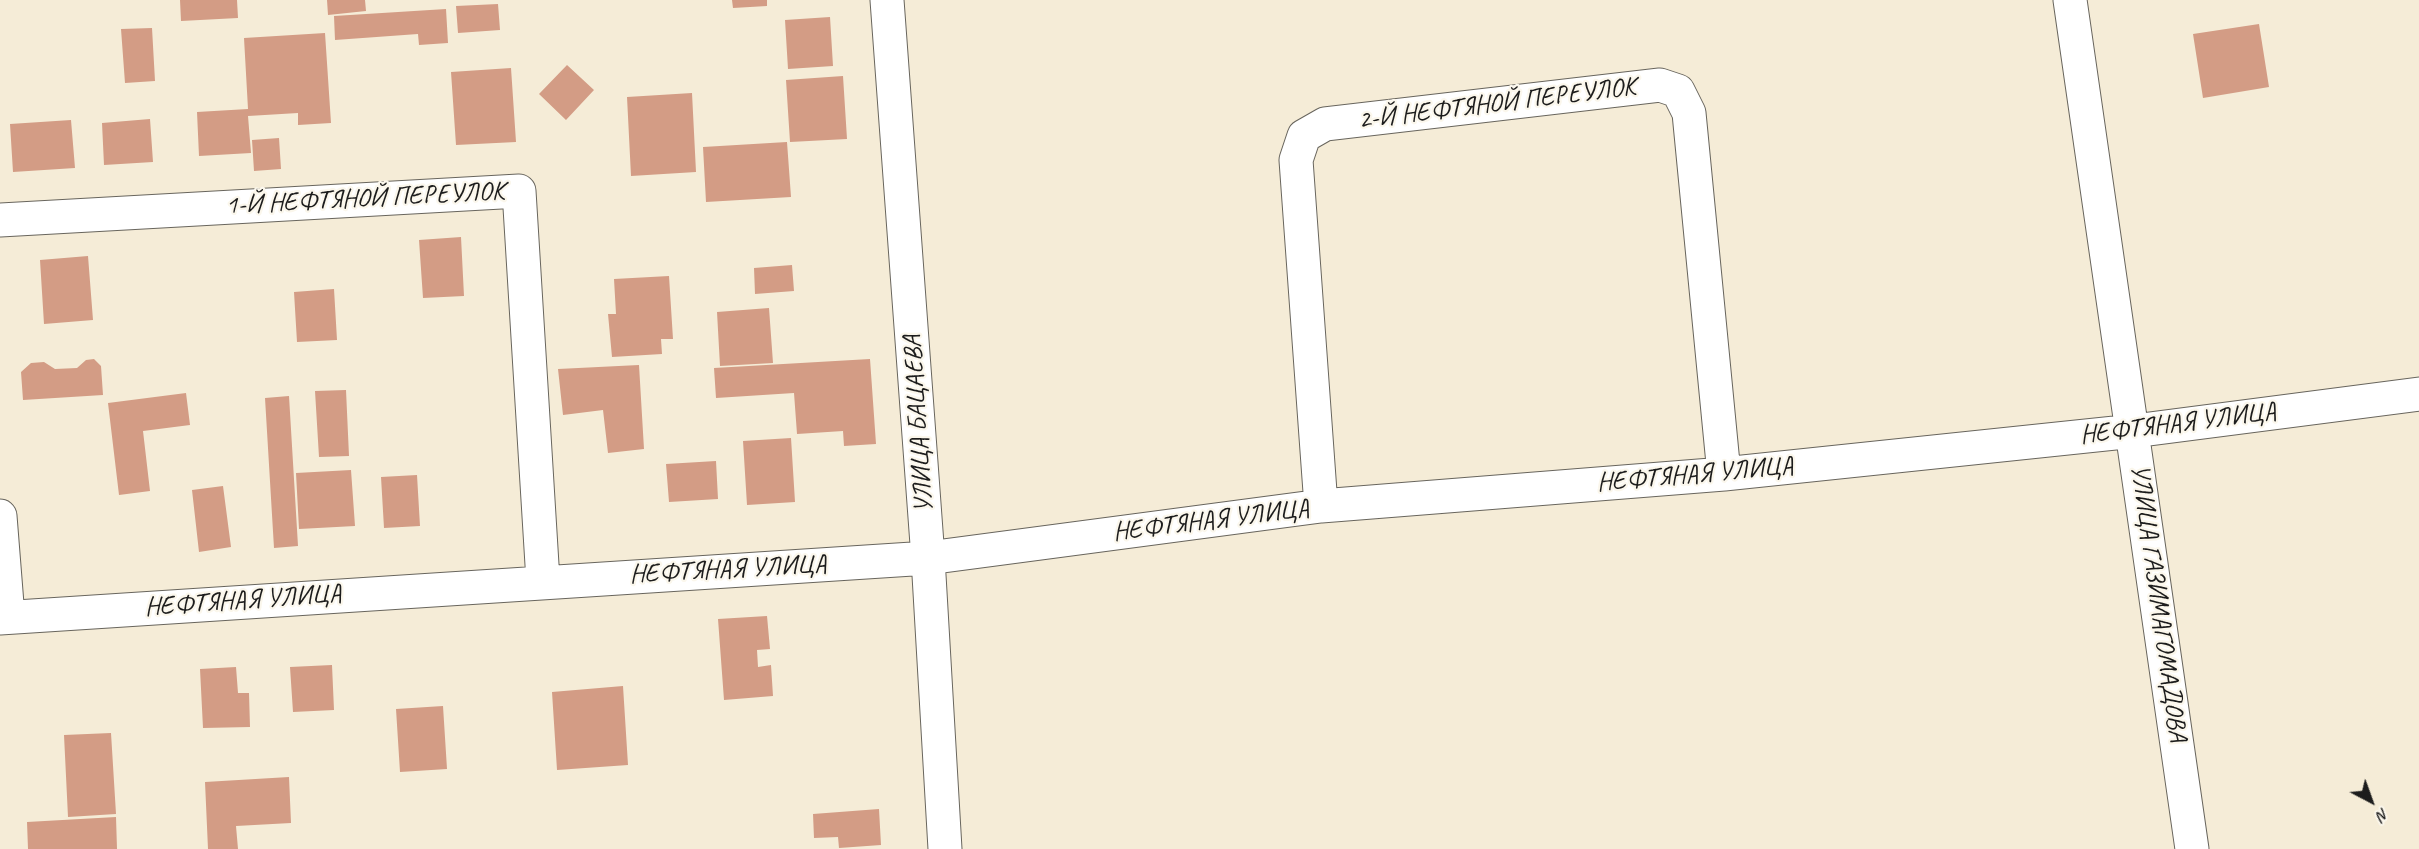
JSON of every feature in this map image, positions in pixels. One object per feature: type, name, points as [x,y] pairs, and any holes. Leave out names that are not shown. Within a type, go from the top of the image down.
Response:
[{"type":"street","name":"УЛИЦА БАЦАЕВА","points":[[887,0],[928,558],[945,849]]},
{"type":"street","name":"УЛИЦА ГАЗИМАГОМАДОВА","points":[[2070,0],[2134,431],[2192,849]]},
{"type":"street","name":"2-Й НЕФТЯНОЙ ПЕРЕУЛОК","points":[[1321,506],[1296,160],[1304,136],[1325,124],[1660,85],[1678,91],[1689,113],[1724,474]]},
{"type":"street","name":"1-Й НЕФТЯНОЙ ПЕРЕУЛОК","points":[[0,220],[519,191],[543,581]]},
{"type":"street","name":"НЕФТЯНАЯ УЛИЦА","points":[[4,617],[928,558],[1321,506],[1724,474],[2134,431],[2419,394]]},
{"type":"street","points":[[0,516],[4,617]]},
{"type":"building","points":[[180,0],[237,0],[238,18],[181,21]]},
{"type":"building","points":[[327,0],[365,0],[366,11],[328,15]]},
{"type":"building","points":[[732,0],[767,0],[767,6],[733,8]]},
{"type":"building","points":[[498,4],[500,30],[458,33],[456,6]]},
{"type":"building","points":[[446,9],[448,43],[419,45],[418,34],[335,40],[334,16]]},
{"type":"building","points":[[830,17],[833,66],[788,69],[785,20]]},
{"type":"building","points":[[2259,24],[2269,87],[2203,98],[2193,34]]},
{"type":"building","points":[[152,28],[155,81],[125,83],[121,29]]},
{"type":"building","points":[[325,33],[331,123],[298,125],[298,113],[248,116],[251,153],[199,156],[197,112],[248,109],[244,38]]},
{"type":"building","points":[[567,65],[594,90],[566,120],[539,94]]},
{"type":"building","points":[[511,68],[516,142],[456,145],[451,72]]},
{"type":"building","points":[[843,76],[847,139],[790,142],[786,80]]},
{"type":"building","points":[[692,93],[696,172],[631,176],[627,97]]},
{"type":"building","points":[[150,119],[153,162],[104,165],[102,123]]},
{"type":"building","points":[[71,120],[75,168],[13,172],[10,124]]},
{"type":"building","points":[[279,138],[281,169],[254,171],[252,140]]},
{"type":"building","points":[[787,142],[791,197],[706,202],[703,147]]},
{"type":"building","points":[[461,237],[464,296],[423,298],[419,240]]},
{"type":"building","points":[[88,256],[93,320],[44,324],[40,260]]},
{"type":"building","points":[[792,265],[794,291],[755,294],[754,268]]},
{"type":"building","points":[[669,276],[673,339],[661,339],[662,354],[612,357],[608,314],[616,314],[614,279]]},
{"type":"building","points":[[334,289],[337,340],[297,342],[294,292]]},
{"type":"building","points":[[769,308],[773,363],[720,366],[717,312]]},
{"type":"building","points":[[94,359],[101,366],[103,395],[23,400],[21,372],[31,363],[44,362],[55,369],[77,368],[86,360]]},
{"type":"building","points":[[870,359],[876,444],[844,446],[843,431],[797,434],[794,393],[716,398],[714,368]]},
{"type":"building","points":[[639,365],[644,449],[608,453],[603,410],[563,415],[558,369]]},
{"type":"building","points":[[346,390],[349,456],[319,457],[315,391]]},
{"type":"building","points":[[186,393],[190,425],[143,431],[150,491],[119,495],[108,403]]},
{"type":"building","points":[[289,396],[298,546],[274,548],[265,398]]},
{"type":"building","points":[[791,438],[795,502],[747,505],[743,441]]},
{"type":"building","points":[[716,461],[718,499],[669,502],[666,464]]},
{"type":"building","points":[[351,470],[355,526],[299,529],[296,473]]},
{"type":"building","points":[[417,475],[420,526],[384,528],[381,477]]},
{"type":"building","points":[[223,486],[231,547],[199,552],[192,490]]},
{"type":"building","points":[[767,616],[770,649],[757,650],[758,667],[771,665],[773,696],[724,700],[718,619]]},
{"type":"building","points":[[332,665],[334,710],[293,712],[290,667]]},
{"type":"building","points":[[236,667],[238,693],[249,693],[250,727],[203,728],[200,669]]},
{"type":"building","points":[[623,686],[628,765],[557,770],[552,692]]},
{"type":"building","points":[[443,706],[447,769],[400,772],[396,709]]},
{"type":"building","points":[[111,733],[116,814],[68,817],[64,735]]},
{"type":"building","points":[[289,777],[291,823],[236,826],[238,849],[208,849],[205,782]]},
{"type":"building","points":[[879,809],[881,845],[839,848],[838,837],[814,838],[813,814]]},
{"type":"building","points":[[116,817],[117,849],[28,849],[27,822]]}]
